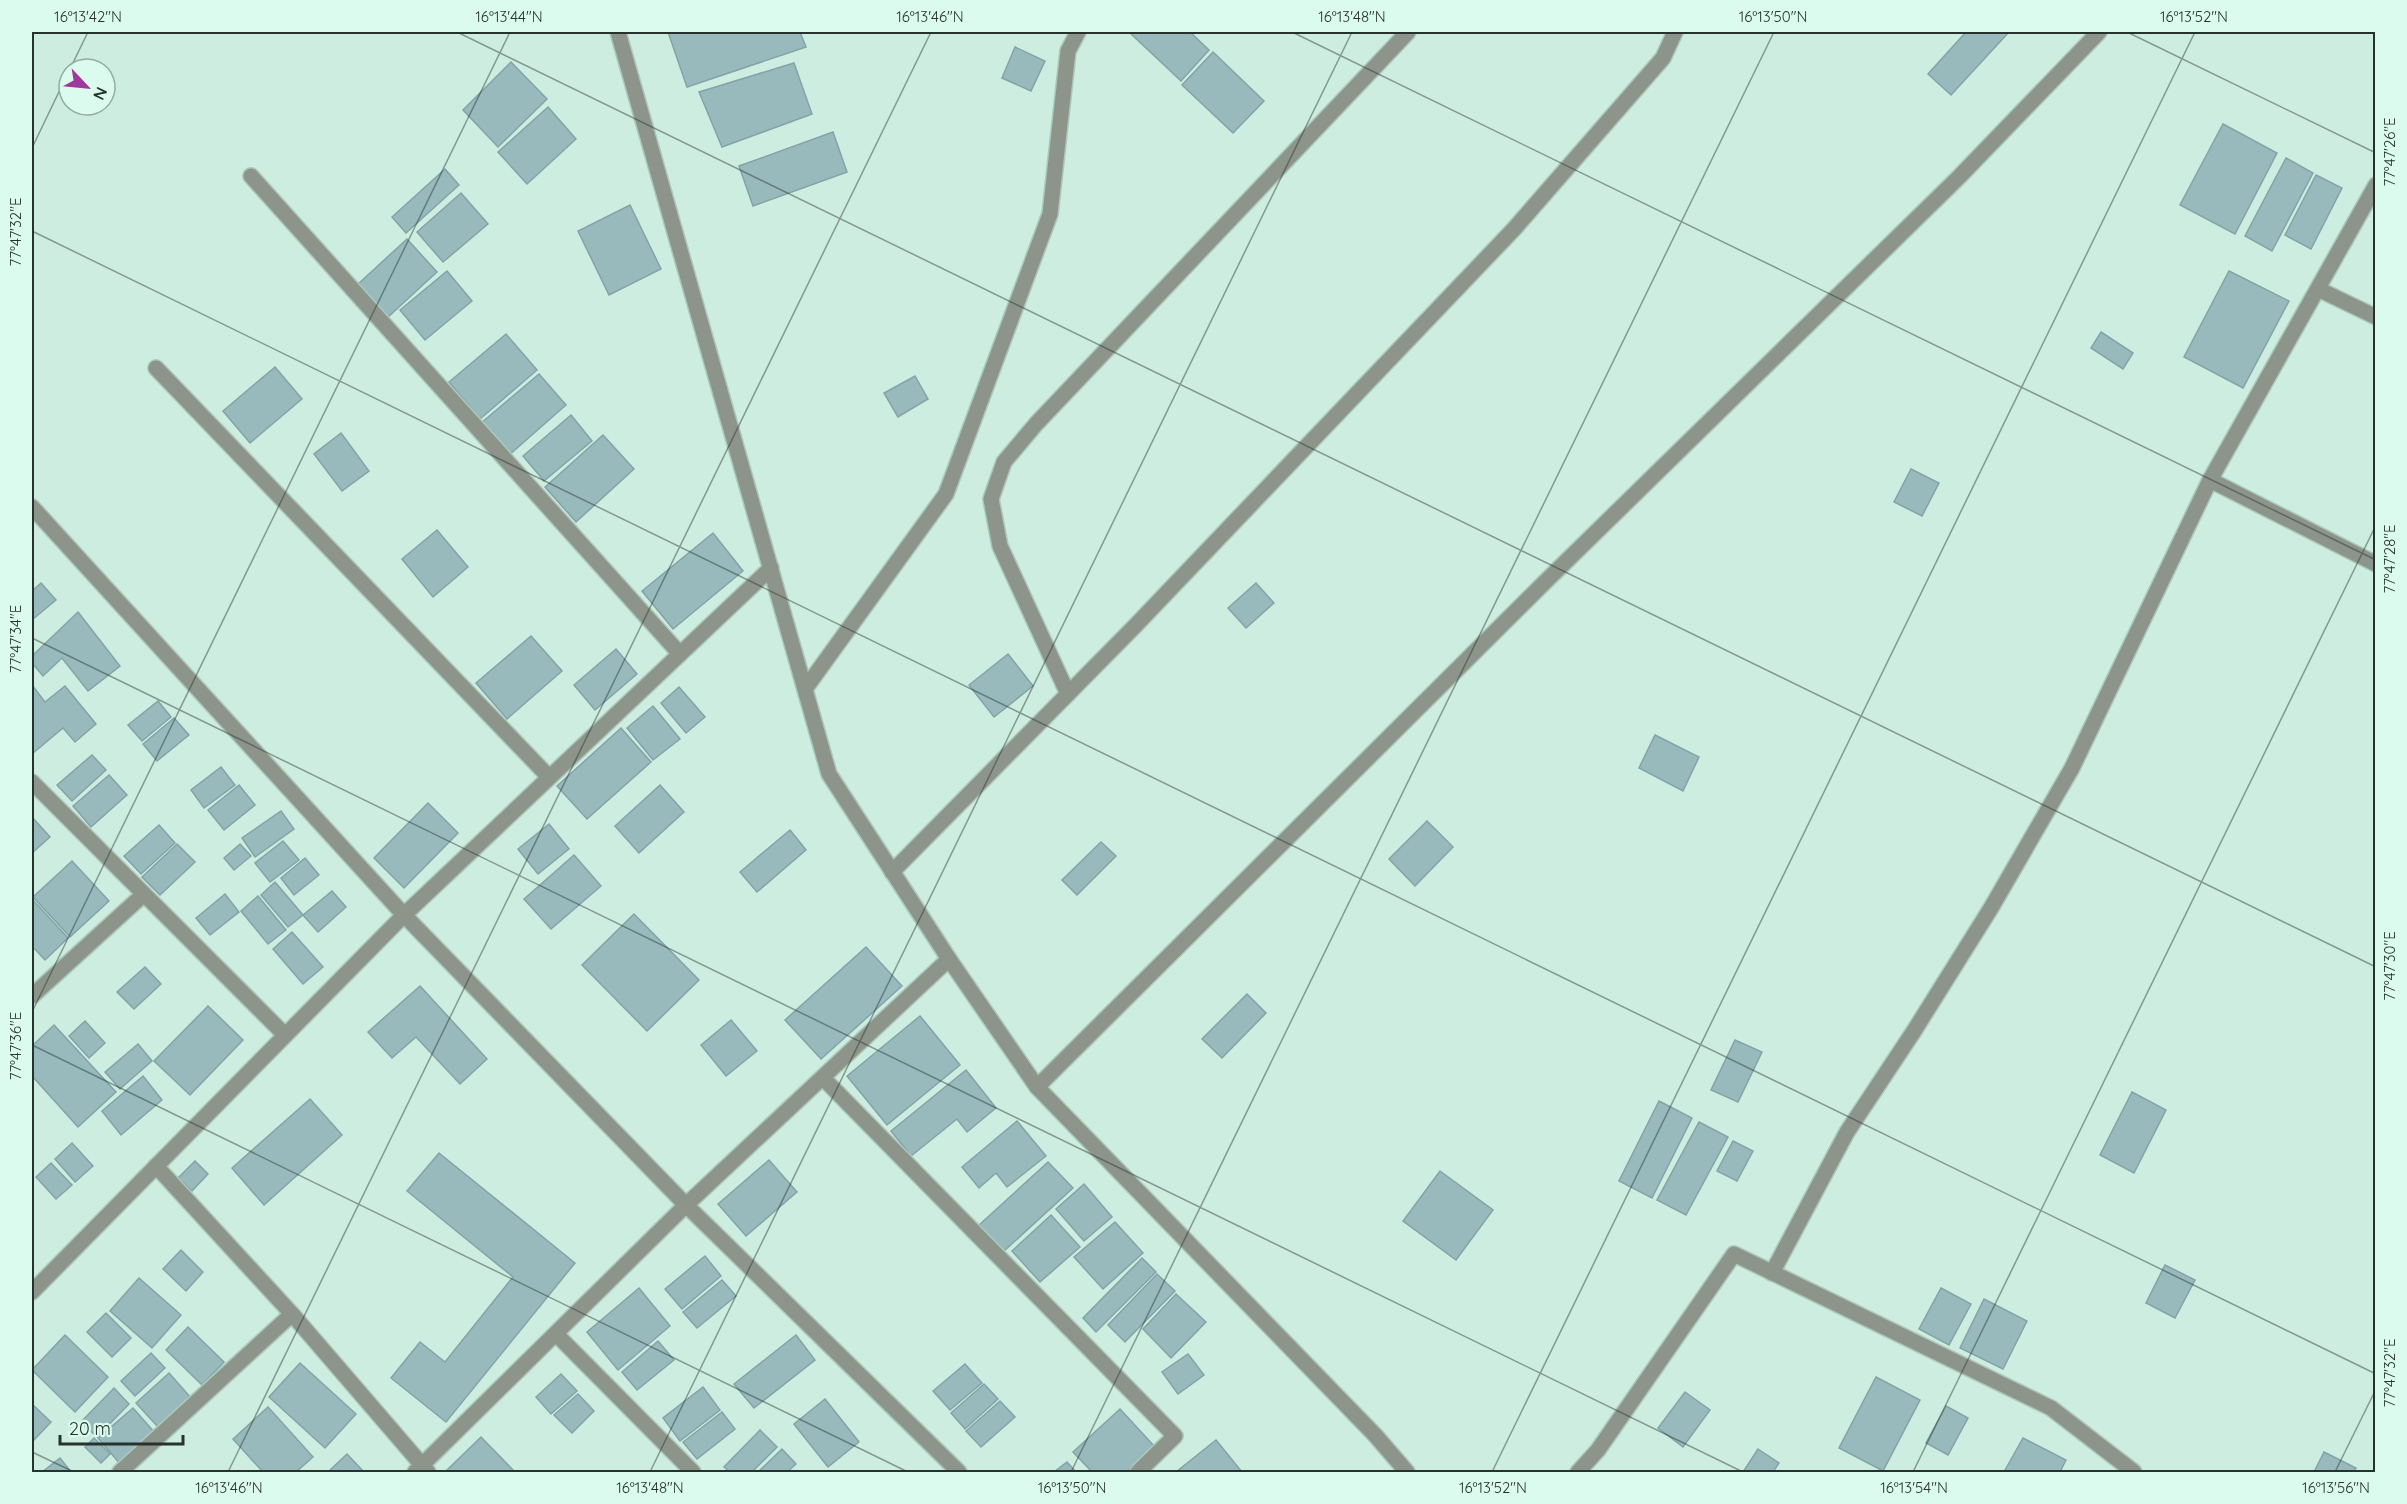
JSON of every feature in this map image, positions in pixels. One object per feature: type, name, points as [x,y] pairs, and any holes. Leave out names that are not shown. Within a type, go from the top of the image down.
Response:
[{"type":"street","points":[[618,32],[829,774],[949,958],[1037,1087],[1367,1426],[1407,1473]]},
{"type":"street","points":[[805,688],[946,494],[1050,214],[1068,51],[1078,32]]},
{"type":"street","points":[[1068,694],[1000,546],[991,500],[1004,462],[1036,424],[1408,32]]},
{"type":"street","points":[[892,872],[1068,694],[1514,229],[1663,58],[1675,32]]},
{"type":"street","points":[[1037,1087],[1544,583],[1959,177],[2099,32]]},
{"type":"street","points":[[251,176],[680,654]]},
{"type":"street","points":[[1772,1273],[1847,1132],[1985,917],[2072,768],[2210,480],[2376,185]]},
{"type":"street","points":[[2318,289],[2376,317]]},
{"type":"street","points":[[156,368],[549,777]]},
{"type":"street","points":[[2210,480],[2376,564]]},
{"type":"street","points":[[32,507],[404,915],[686,1205],[959,1473]]},
{"type":"street","points":[[32,1292],[404,915],[771,568]]},
{"type":"street","points":[[32,782],[285,1035]]},
{"type":"street","points":[[32,996],[144,894]]},
{"type":"street","points":[[156,1166],[292,1314],[422,1470],[686,1205],[949,958]]},
{"type":"street","points":[[823,1078],[1175,1436],[1138,1473]]},
{"type":"street","points":[[1578,1473],[1598,1450],[1734,1254],[2051,1408],[2134,1473]]},
{"type":"street","points":[[120,1473],[292,1314]]},
{"type":"street","points":[[556,1334],[693,1473]]},
{"type":"building","points":[[668,32],[800,32],[806,47],[687,87]]},
{"type":"building","points":[[1129,32],[1190,32],[1209,50],[1181,81]]},
{"type":"building","points":[[1966,32],[2009,32],[1951,95],[1928,74]]},
{"type":"building","points":[[1015,47],[1045,61],[1031,91],[1002,78]]},
{"type":"building","points":[[1213,52],[1264,101],[1233,133],[1182,85]]},
{"type":"building","points":[[511,62],[547,99],[498,147],[463,110]]},
{"type":"building","points":[[794,63],[812,114],[722,147],[699,92]]},
{"type":"building","points":[[548,107],[576,139],[527,184],[498,152]]},
{"type":"building","points":[[2223,124],[2277,153],[2235,234],[2180,205]]},
{"type":"building","points":[[833,132],[847,172],[753,206],[739,166]]},
{"type":"building","points":[[2286,158],[2313,173],[2272,251],[2245,236]]},
{"type":"building","points":[[445,169],[459,185],[406,233],[392,217]]},
{"type":"building","points":[[2316,175],[2342,188],[2311,249],[2285,235]]},
{"type":"building","points":[[461,193],[488,224],[443,262],[417,232]]},
{"type":"building","points":[[630,205],[661,269],[609,295],[578,231]]},
{"type":"building","points":[[407,239],[437,272],[387,318],[357,285]]},
{"type":"building","points":[[447,271],[472,301],[425,340],[400,310]]},
{"type":"building","points":[[2229,271],[2289,301],[2243,388],[2184,357]]},
{"type":"building","points":[[2101,332],[2133,353],[2123,369],[2091,348]]},
{"type":"building","points":[[506,334],[537,370],[480,419],[449,382]]},
{"type":"building","points":[[275,367],[302,399],[250,443],[223,411]]},
{"type":"building","points":[[539,374],[566,405],[508,456],[481,423]]},
{"type":"building","points":[[915,376],[928,399],[898,417],[884,393]]},
{"type":"building","points":[[571,415],[592,441],[544,481],[523,456]]},
{"type":"building","points":[[341,433],[369,471],[342,491],[314,454]]},
{"type":"building","points":[[603,435],[634,469],[576,522],[545,487]]},
{"type":"building","points":[[1911,469],[1939,483],[1922,516],[1894,502]]},
{"type":"building","points":[[437,530],[468,567],[433,597],[402,559]]},
{"type":"building","points":[[713,533],[743,571],[673,629],[642,591]]},
{"type":"building","points":[[41,583],[56,600],[32,620],[32,591]]},
{"type":"building","points":[[1256,583],[1274,603],[1246,628],[1228,608]]},
{"type":"building","points":[[78,612],[120,666],[88,691],[62,658],[43,676],[32,663],[32,656]]},
{"type":"building","points":[[531,636],[562,671],[507,719],[476,683]]},
{"type":"building","points":[[616,649],[637,674],[595,710],[574,685]]},
{"type":"building","points":[[1008,654],[1033,686],[994,717],[969,685]]},
{"type":"building","points":[[32,685],[45,702],[65,686],[96,724],[75,742],[63,728],[32,754]]},
{"type":"building","points":[[679,687],[705,717],[686,733],[661,703]]},
{"type":"building","points":[[158,701],[171,717],[142,741],[128,725]]},
{"type":"building","points":[[653,706],[680,739],[653,760],[627,728]]},
{"type":"building","points":[[174,718],[189,735],[157,761],[143,744]]},
{"type":"building","points":[[621,728],[651,762],[587,819],[557,786]]},
{"type":"building","points":[[1655,735],[1699,757],[1683,791],[1639,768]]},
{"type":"building","points":[[92,755],[106,770],[72,801],[57,785]]},
{"type":"building","points":[[221,767],[235,785],[204,808],[191,790]]},
{"type":"building","points":[[109,775],[127,795],[91,827],[73,806]]},
{"type":"building","points":[[239,785],[255,805],[224,830],[208,810]]},
{"type":"building","points":[[660,785],[684,812],[639,853],[615,826]]},
{"type":"building","points":[[428,803],[458,833],[404,888],[374,858]]},
{"type":"building","points":[[281,811],[294,829],[255,857],[242,838]]},
{"type":"building","points":[[32,817],[50,837],[32,853]]},
{"type":"building","points":[[1427,821],[1453,847],[1415,886],[1389,859]]},
{"type":"building","points":[[549,824],[569,849],[538,874],[518,849]]},
{"type":"building","points":[[159,825],[175,843],[141,874],[124,856]]},
{"type":"building","points":[[790,830],[806,850],[757,892],[740,872]]},
{"type":"building","points":[[283,841],[299,860],[270,882],[255,863]]},
{"type":"building","points":[[1101,842],[1116,856],[1077,895],[1062,880]]},
{"type":"building","points":[[177,844],[195,862],[160,895],[142,877]]},
{"type":"building","points":[[240,844],[251,856],[234,870],[224,858]]},
{"type":"building","points":[[574,855],[601,886],[551,929],[524,899]]},
{"type":"building","points":[[305,858],[319,875],[294,895],[281,878]]},
{"type":"building","points":[[72,861],[109,901],[70,937],[33,897]]},
{"type":"building","points":[[275,882],[303,915],[288,927],[261,895]]},
{"type":"building","points":[[332,891],[346,907],[318,932],[303,915]]},
{"type":"building","points":[[225,894],[239,912],[210,935],[196,918]]},
{"type":"building","points":[[258,896],[286,930],[268,944],[241,911]]},
{"type":"building","points":[[32,899],[68,938],[45,960],[32,946]]},
{"type":"building","points":[[634,914],[699,980],[647,1031],[582,965]]},
{"type":"building","points":[[292,932],[323,967],[303,984],[273,949]]},
{"type":"building","points":[[866,947],[902,986],[821,1059],[785,1020]]},
{"type":"building","points":[[145,967],[161,984],[134,1009],[117,992]]},
{"type":"building","points":[[420,986],[487,1059],[460,1084],[416,1037],[392,1058],[368,1032]]},
{"type":"building","points":[[1247,994],[1266,1013],[1222,1058],[1202,1039]]},
{"type":"building","points":[[208,1006],[243,1040],[190,1095],[154,1061]]},
{"type":"building","points":[[920,1016],[960,1065],[887,1125],[847,1076]]},
{"type":"building","points":[[731,1020],[757,1051],[726,1076],[701,1045]]},
{"type":"building","points":[[85,1021],[105,1043],[89,1058],[69,1036]]},
{"type":"building","points":[[54,1025],[116,1092],[78,1127],[32,1076],[32,1046]]},
{"type":"building","points":[[1735,1040],[1762,1052],[1738,1102],[1711,1090]]},
{"type":"building","points":[[138,1044],[152,1061],[120,1089],[105,1072]]},
{"type":"building","points":[[966,1070],[996,1108],[967,1132],[957,1119],[911,1156],[891,1131]]},
{"type":"building","points":[[143,1076],[162,1100],[121,1135],[102,1111]]},
{"type":"building","points":[[2132,1092],[2166,1110],[2134,1173],[2100,1155]]},
{"type":"building","points":[[310,1099],[342,1135],[264,1205],[232,1168]]},
{"type":"building","points":[[1659,1101],[1692,1118],[1652,1198],[1619,1181]]},
{"type":"building","points":[[1017,1121],[1046,1156],[1007,1187],[996,1173],[979,1188],[962,1167]]},
{"type":"building","points":[[1699,1122],[1728,1137],[1686,1215],[1657,1200]]},
{"type":"building","points":[[1733,1141],[1753,1151],[1737,1181],[1717,1171]]},
{"type":"building","points":[[72,1143],[93,1166],[75,1182],[55,1159]]},
{"type":"building","points":[[439,1153],[575,1263],[446,1422],[391,1378],[420,1342],[445,1362],[513,1277],[407,1191]]},
{"type":"building","points":[[769,1160],[797,1192],[746,1236],[718,1204]]},
{"type":"building","points":[[195,1161],[208,1174],[192,1191],[178,1178]]},
{"type":"building","points":[[1048,1162],[1073,1188],[1003,1252],[978,1226]]},
{"type":"building","points":[[51,1163],[72,1185],[56,1199],[36,1177]]},
{"type":"building","points":[[1440,1171],[1493,1210],[1456,1260],[1403,1221]]},
{"type":"building","points":[[1084,1184],[1112,1217],[1084,1241],[1056,1209]]},
{"type":"building","points":[[1051,1215],[1080,1247],[1040,1282],[1012,1251]]},
{"type":"building","points":[[1115,1222],[1143,1253],[1103,1289],[1074,1257]]},
{"type":"building","points":[[181,1250],[203,1272],[186,1291],[163,1269]]},
{"type":"building","points":[[705,1256],[721,1276],[682,1309],[665,1289]]},
{"type":"building","points":[[1142,1258],[1156,1272],[1096,1332],[1083,1318]]},
{"type":"building","points":[[2165,1265],[2195,1280],[2175,1318],[2146,1303]]},
{"type":"building","points":[[1157,1274],[1175,1291],[1125,1342],[1108,1325]]},
{"type":"building","points":[[139,1278],[181,1315],[152,1348],[110,1311]]},
{"type":"building","points":[[722,1280],[736,1296],[697,1328],[683,1312]]},
{"type":"building","points":[[639,1288],[670,1326],[618,1370],[587,1332]]},
{"type":"building","points":[[1941,1288],[1971,1304],[1949,1345],[1919,1329]]},
{"type":"building","points":[[1176,1294],[1206,1322],[1171,1358],[1143,1329]]},
{"type":"building","points":[[1984,1299],[2027,1321],[2003,1369],[1960,1348]]},
{"type":"building","points":[[106,1313],[131,1338],[112,1357],[87,1332]]},
{"type":"building","points":[[188,1327],[224,1362],[202,1385],[166,1350]]},
{"type":"building","points":[[65,1335],[108,1377],[75,1412],[32,1370]]},
{"type":"building","points":[[796,1335],[815,1360],[754,1408],[734,1384]]},
{"type":"building","points":[[658,1341],[674,1360],[637,1390],[622,1372]]},
{"type":"building","points":[[151,1353],[165,1368],[135,1396],[121,1381]]},
{"type":"building","points":[[1188,1354],[1204,1375],[1178,1394],[1162,1372]]},
{"type":"building","points":[[300,1363],[356,1414],[325,1448],[269,1397]]},
{"type":"building","points":[[965,1364],[982,1383],[950,1410],[933,1391]]},
{"type":"building","points":[[169,1373],[191,1398],[158,1427],[136,1403]]},
{"type":"building","points":[[561,1374],[577,1391],[551,1414],[536,1397]]},
{"type":"building","points":[[1876,1377],[1920,1400],[1883,1471],[1839,1448]]},
{"type":"building","points":[[984,1384],[998,1399],[965,1429],[951,1413]]},
{"type":"building","points":[[703,1387],[720,1410],[680,1441],[663,1418]]},
{"type":"building","points":[[114,1388],[129,1404],[97,1437],[81,1422]]},
{"type":"building","points":[[1685,1392],[1710,1410],[1683,1447],[1658,1428]]},
{"type":"building","points":[[578,1394],[594,1411],[572,1433],[554,1415]]},
{"type":"building","points":[[825,1399],[859,1442],[828,1467],[794,1424]]},
{"type":"building","points":[[1000,1401],[1015,1417],[981,1447],[966,1431]]},
{"type":"building","points":[[32,1404],[51,1422],[32,1442]]},
{"type":"building","points":[[1946,1406],[1968,1418],[1948,1455],[1926,1443]]},
{"type":"building","points":[[268,1407],[313,1457],[296,1472],[263,1472],[233,1439]]},
{"type":"building","points":[[133,1408],[155,1433],[120,1464],[98,1438]]},
{"type":"building","points":[[1120,1409],[1155,1447],[1127,1472],[1092,1472],[1073,1452]]},
{"type":"building","points":[[722,1412],[735,1429],[697,1459],[683,1442]]},
{"type":"building","points":[[760,1430],[777,1447],[752,1472],[730,1472],[724,1467]]},
{"type":"building","points":[[481,1437],[515,1472],[445,1472]]},
{"type":"building","points":[[94,1438],[110,1454],[101,1463],[85,1447]]},
{"type":"building","points":[[2023,1438],[2066,1460],[2060,1472],[2004,1472]]},
{"type":"building","points":[[1216,1440],[1242,1472],[1176,1472]]},
{"type":"building","points":[[782,1449],[796,1464],[787,1472],[758,1472]]},
{"type":"building","points":[[1758,1449],[1779,1463],[1773,1472],[1743,1472]]},
{"type":"building","points":[[2324,1452],[2356,1468],[2353,1472],[2314,1472]]},
{"type":"building","points":[[347,1454],[364,1472],[328,1472]]},
{"type":"building","points":[[60,1458],[71,1472],[42,1472]]},
{"type":"building","points":[[1067,1462],[1076,1472],[1054,1472]]}]
